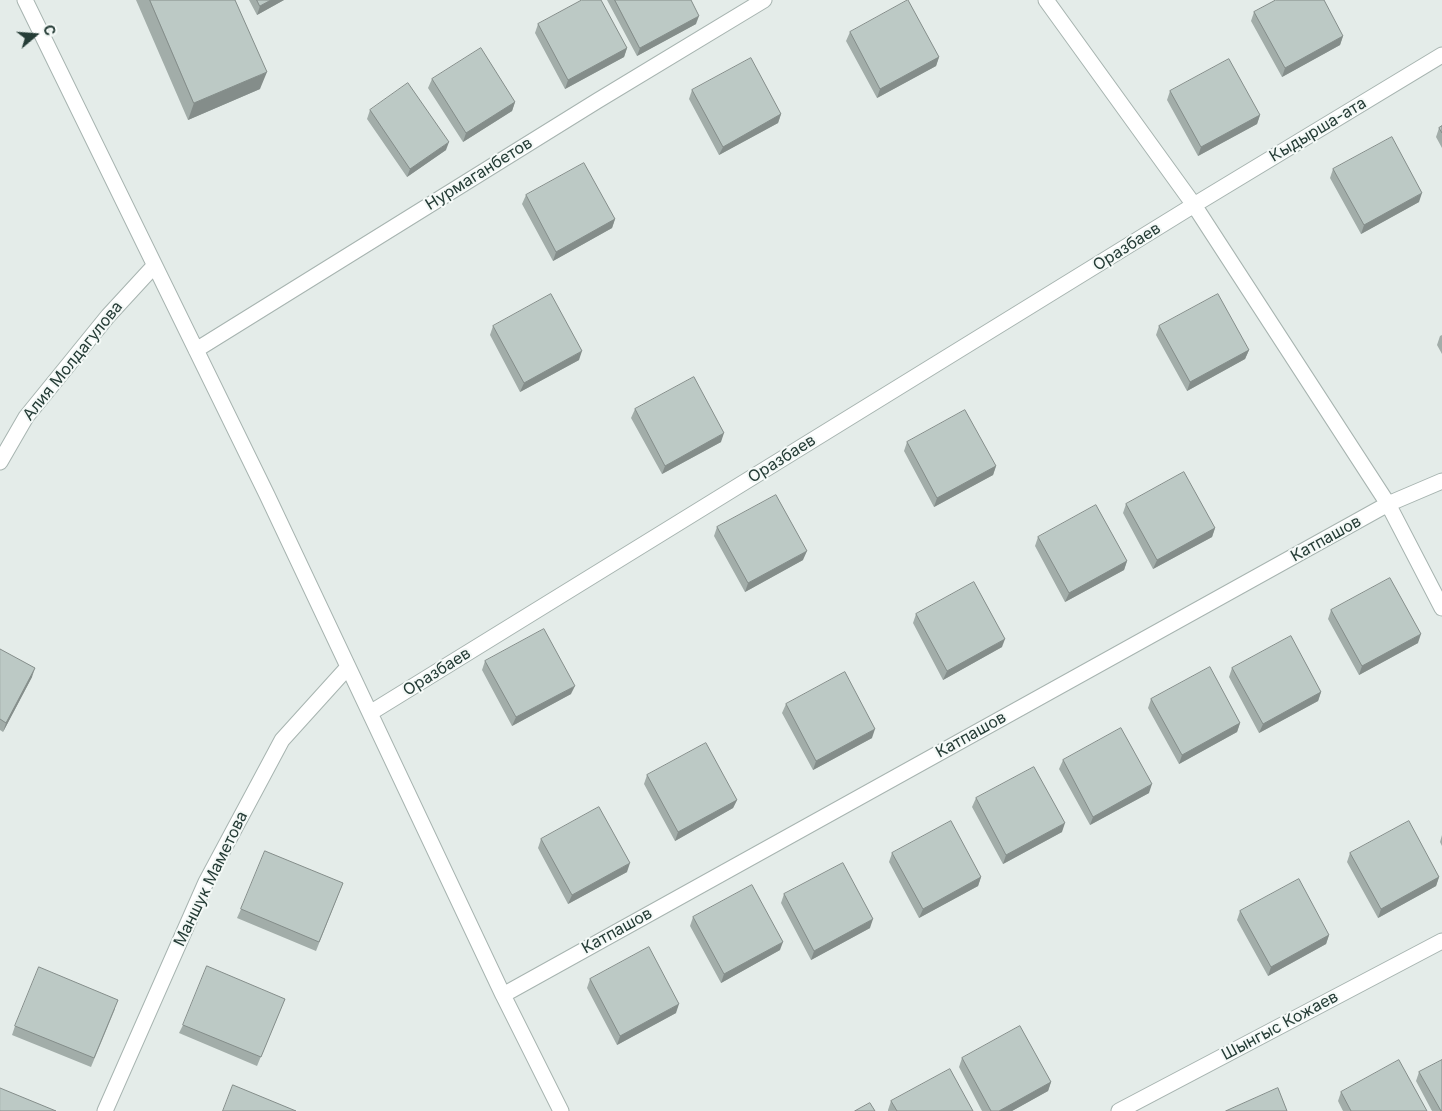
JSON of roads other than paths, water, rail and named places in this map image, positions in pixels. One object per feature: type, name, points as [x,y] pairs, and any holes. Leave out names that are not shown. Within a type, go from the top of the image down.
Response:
[{"type":"street","points":[[25,0],[267,495],[502,994],[561,1111]]},
{"type":"street","name":"Нурмаганбетов","points":[[196,350],[597,101],[764,0]]},
{"type":"street","points":[[1046,0],[1194,205],[1388,504],[1442,608]]},
{"type":"street","name":"Кыдырша-ата","points":[[1194,205],[1442,55]]},
{"type":"street","name":"Оразбаев","points":[[370,713],[1194,205]]},
{"type":"street","name":"Алия Молдагулова","points":[[0,462],[26,417],[108,316],[154,266]]},
{"type":"street","name":"Катпашов","points":[[502,994],[1388,504],[1442,480]]},
{"type":"street","name":"Маншук Маметова","points":[[105,1111],[206,882],[282,740],[348,668]]},
{"type":"street","name":"Шынгыс Кожаев","points":[[1118,1111],[1442,940]]}]
